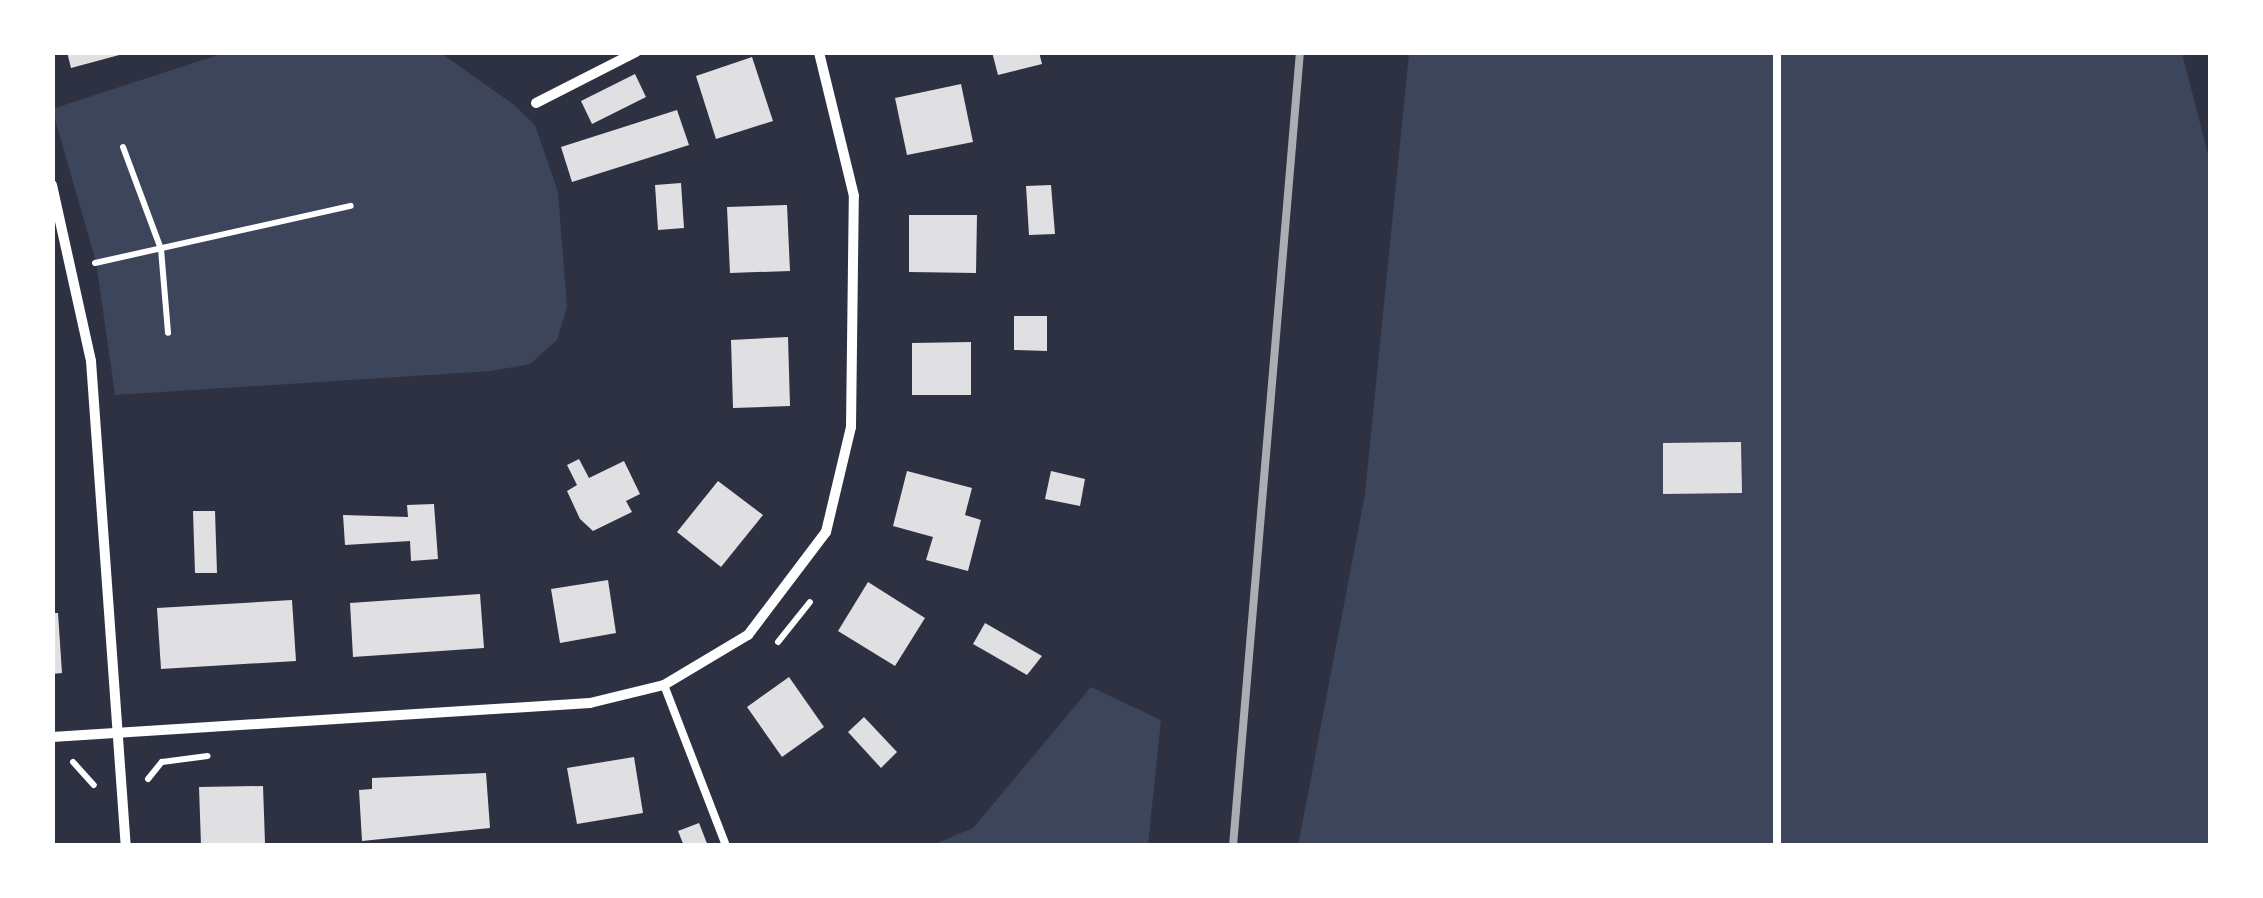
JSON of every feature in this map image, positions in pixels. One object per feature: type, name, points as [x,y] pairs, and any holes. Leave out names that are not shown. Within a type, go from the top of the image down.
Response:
[{"type":"street","points":[[536,103],[636,52]]},
{"type":"street","points":[[52,737],[540,710],[664,684],[768,616],[810,561],[839,495],[855,382],[854,196],[818,52]]},
{"type":"street","points":[[52,185],[74,266],[98,427],[126,846]]},
{"type":"lane","points":[[1777,846],[1778,52]]},
{"type":"lane","points":[[664,684],[726,846]]},
{"type":"path","points":[[123,147],[161,249],[168,333]]},
{"type":"path","points":[[74,266],[352,206]]},
{"type":"path","points":[[768,650],[816,592]]},
{"type":"path","points":[[145,796],[162,762],[219,754]]},
{"type":"path","points":[[52,760],[87,770],[97,806]]},
{"type":"shaded area","points":[[224,53],[441,53],[513,104],[535,125],[558,192],[567,307],[557,340],[530,364],[491,371],[115,395],[96,262],[52,109]]},
{"type":"shaded area","points":[[1409,53],[2182,53],[2210,162],[2210,845],[1298,846],[1365,494]]},
{"type":"shaded area","points":[[1091,687],[1161,720],[1148,845],[932,845],[973,828]]},
{"type":"building","points":[[67,52],[123,52],[123,54],[71,68]]},
{"type":"building","points":[[992,52],[1039,52],[1042,64],[998,75]]},
{"type":"building","points":[[752,57],[773,121],[716,139],[696,76]]},
{"type":"building","points":[[635,74],[646,97],[592,124],[581,101]]},
{"type":"building","points":[[961,84],[973,142],[907,155],[895,98]]},
{"type":"building","points":[[677,110],[689,145],[572,182],[561,147]]},
{"type":"building","points":[[681,183],[684,228],[658,230],[655,185]]},
{"type":"building","points":[[1051,185],[1055,234],[1029,235],[1026,186]]},
{"type":"building","points":[[787,205],[790,271],[730,273],[727,207]]},
{"type":"building","points":[[909,215],[977,215],[976,273],[909,272]]},
{"type":"building","points":[[1014,316],[1047,316],[1047,351],[1014,350]]},
{"type":"building","points":[[788,337],[790,406],[733,408],[731,340]]},
{"type":"building","points":[[971,342],[971,395],[912,395],[912,343]]},
{"type":"building","points":[[1741,442],[1742,493],[1663,494],[1663,443]]},
{"type":"building","points":[[579,459],[589,478],[624,461],[640,494],[626,501],[632,512],[593,531],[580,519],[567,491],[577,485],[567,465]]},
{"type":"building","points":[[907,471],[972,488],[965,515],[981,520],[968,571],[926,560],[933,537],[893,526]]},
{"type":"building","points":[[1051,471],[1085,479],[1080,506],[1045,499]]},
{"type":"building","points":[[718,481],[763,515],[721,567],[677,532]]},
{"type":"building","points":[[434,504],[438,559],[411,561],[410,541],[345,545],[343,515],[408,517],[407,505]]},
{"type":"building","points":[[193,511],[215,511],[217,573],[195,573]]},
{"type":"building","points":[[608,580],[616,633],[560,643],[551,589]]},
{"type":"building","points":[[868,582],[925,618],[895,666],[838,631]]},
{"type":"building","points":[[480,594],[484,648],[353,657],[350,603]]},
{"type":"building","points":[[292,600],[296,661],[161,669],[157,608]]},
{"type":"building","points":[[52,613],[58,613],[62,673],[52,674]]},
{"type":"building","points":[[985,623],[1042,656],[1027,675],[973,644]]},
{"type":"building","points":[[789,677],[824,727],[782,757],[747,707]]},
{"type":"building","points":[[864,717],[897,752],[881,768],[848,732]]},
{"type":"building","points":[[634,757],[643,813],[577,824],[567,768]]},
{"type":"building","points":[[486,773],[490,828],[362,841],[359,790],[372,789],[372,778]]},
{"type":"building","points":[[263,786],[265,843],[201,845],[199,787]]},
{"type":"building","points":[[699,823],[708,846],[684,846],[678,831]]},
{"type":"railway","points":[[1233,846],[1300,52]]}]
